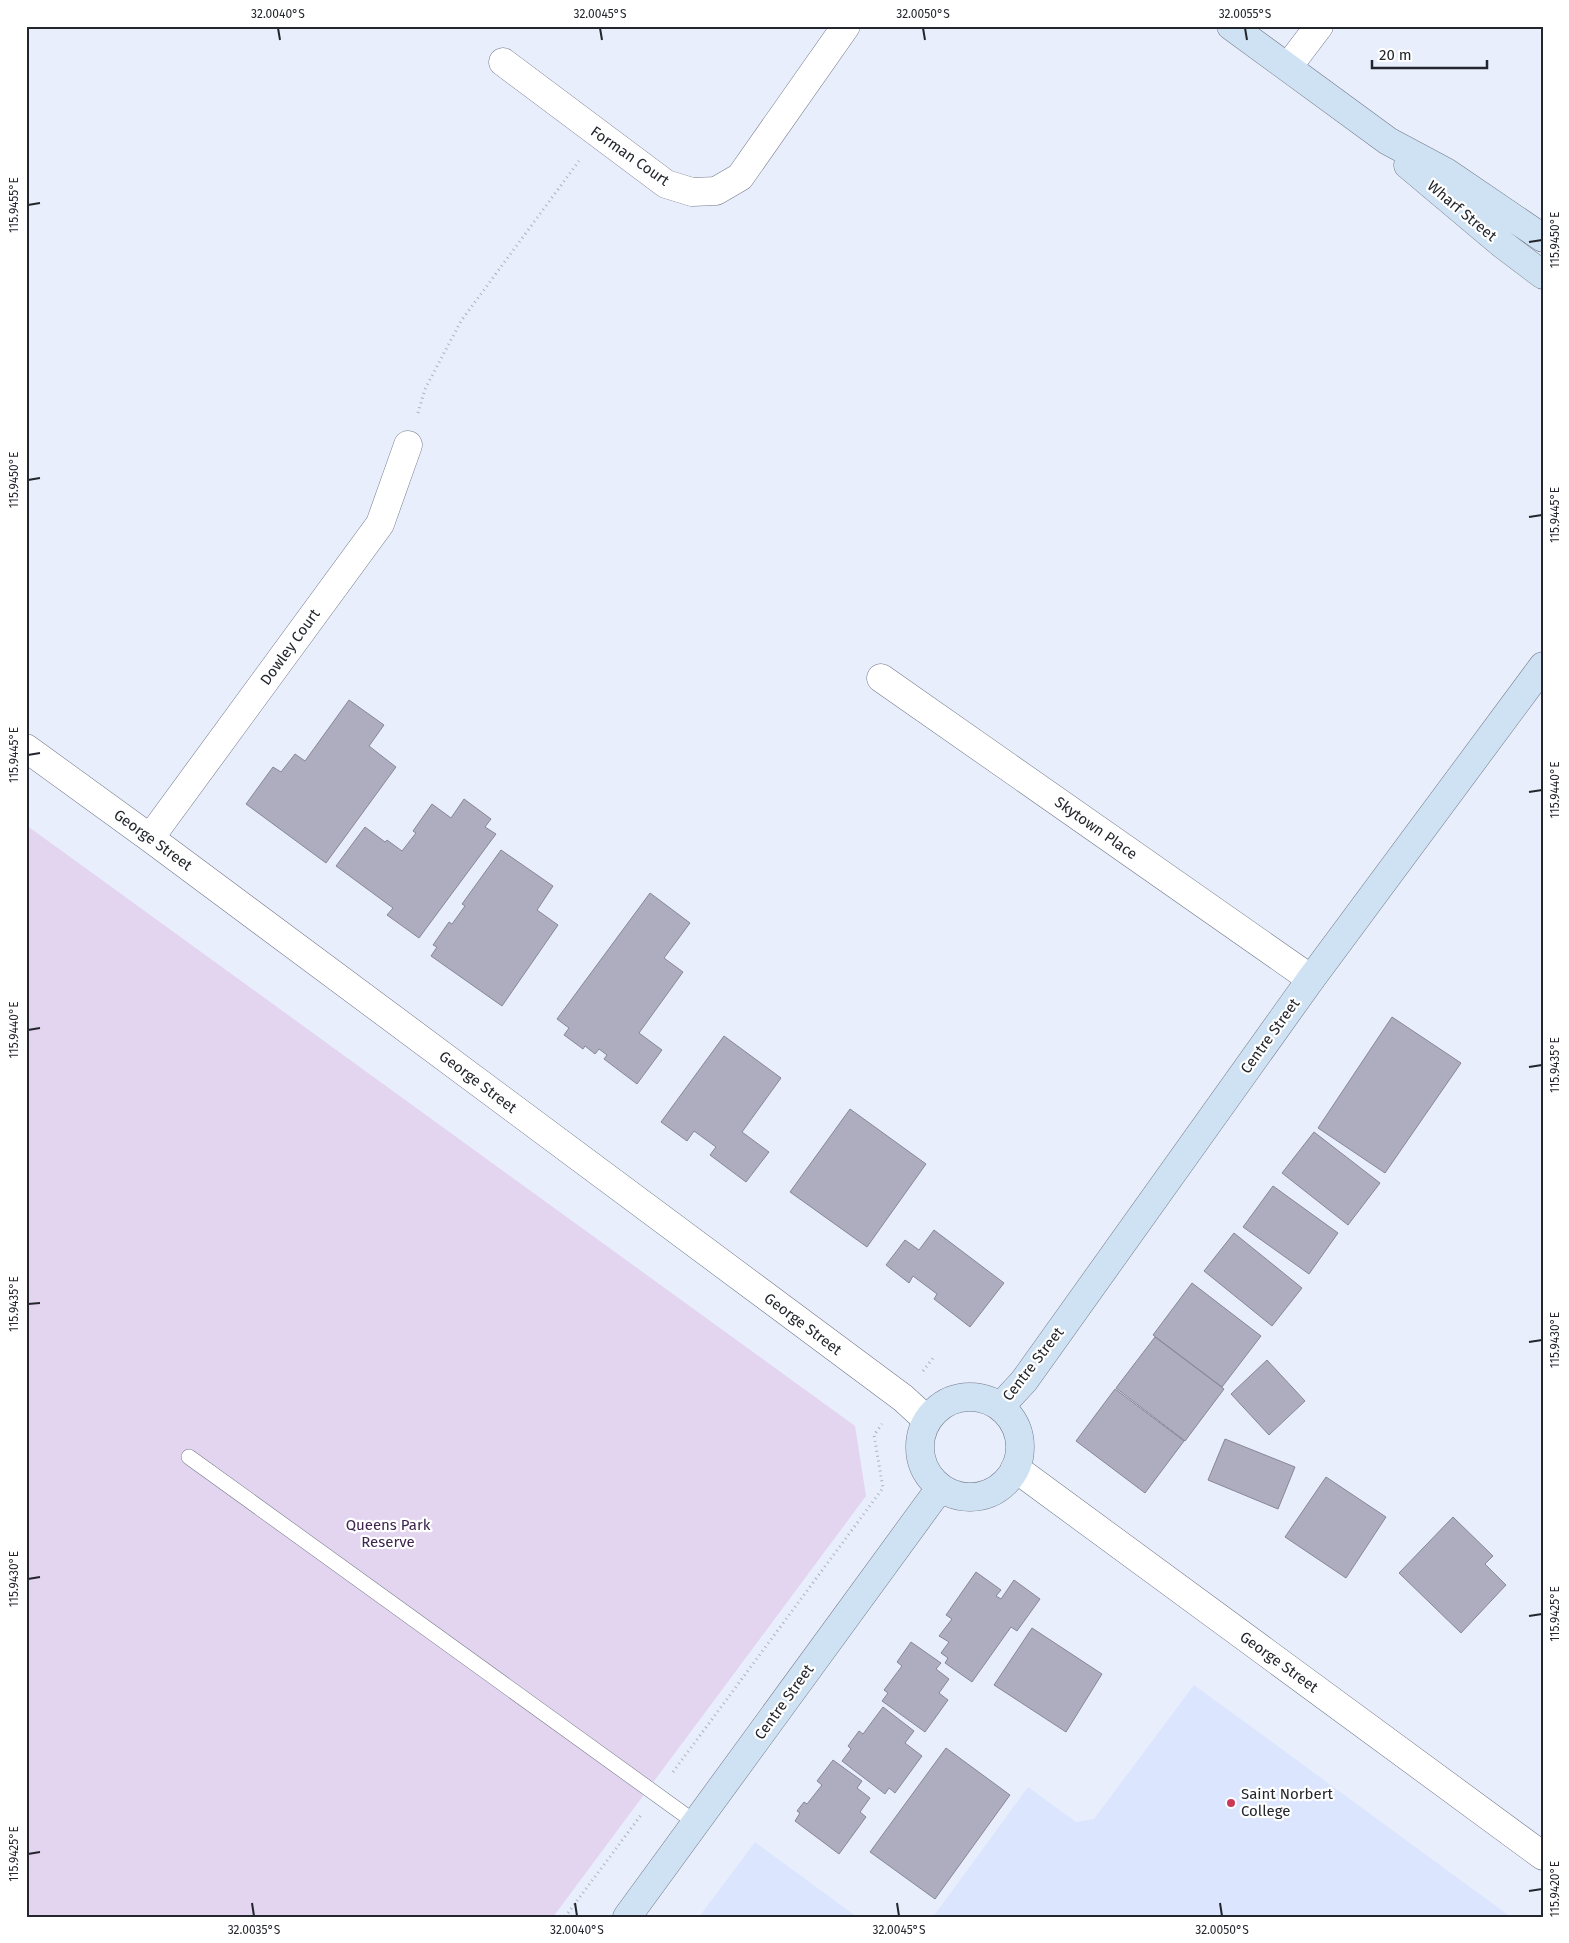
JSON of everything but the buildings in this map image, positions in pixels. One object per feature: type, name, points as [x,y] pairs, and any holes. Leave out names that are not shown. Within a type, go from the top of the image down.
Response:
[{"type":"street","name":"Forman Court","points":[[503,62],[666,184],[692,192],[716,191],[740,177],[846,26]]},
{"type":"street","name":"Wharf Street","points":[[1231,26],[1388,141],[1446,172],[1543,238]]},
{"type":"street","points":[[1288,67],[1319,26]]},
{"type":"street","name":"Wharf Street","points":[[1388,141],[1397,156],[1502,244],[1543,275]]},
{"type":"street","name":"Dowley Court","points":[[150,838],[380,524],[408,445]]},
{"type":"street","name":"Centre Street","points":[[1000,1407],[1024,1381],[1311,979],[1543,666]]},
{"type":"street","name":"Skytown Place","points":[[881,678],[1311,979]]},
{"type":"street","name":"George Street","points":[[26,748],[150,838],[903,1398],[927,1420]]},
{"type":"street","points":[[970,1397],[986,1400],[1000,1407],[1012,1419],[1018,1435],[1019,1452],[1015,1468],[1007,1480],[996,1490],[982,1495],[968,1497],[940,1488],[922,1462],[920,1447],[922,1432],[927,1420],[940,1407],[954,1399],[970,1397]]},
{"type":"street","name":"George Street","points":[[1015,1468],[1543,1856]]},
{"type":"street","name":"Centre Street","points":[[627,1917],[940,1488]]},
{"type":"lane","points":[[189,1457],[696,1822]]},
{"type":"path","points":[[408,445],[424,389],[461,320],[599,134]]},
{"type":"path","points":[[565,1917],[882,1488],[874,1436],[933,1358]]},
{"type":"shaded area","name":"Saint Norbert College","points":[[1194,1685],[1511,1917],[933,1917],[1028,1787],[1076,1822],[1094,1819]]},
{"type":"shaded area","points":[[755,1842],[857,1917],[699,1917]]},
{"type":"green space","name":"Queens Park Reserve","points":[[26,825],[855,1426],[866,1496],[553,1917],[26,1917]]},
{"type":"place","name":"Saint Norbert College","points":[[1231,1803]]}]
